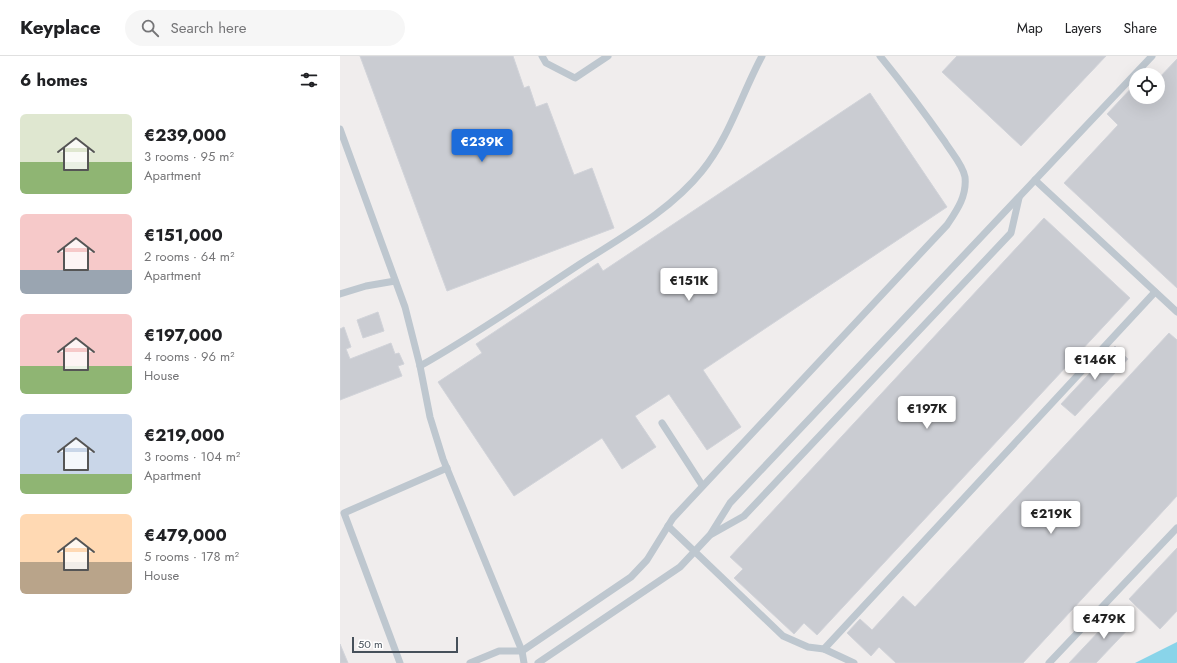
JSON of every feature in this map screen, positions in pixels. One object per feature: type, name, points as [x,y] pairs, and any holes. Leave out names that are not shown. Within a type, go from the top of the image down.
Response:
[{"type":"lane","points":[[542,56],[546,63],[575,78],[608,56]]},
{"type":"lane","points":[[420,366],[456,345],[630,232],[668,204],[691,184],[703,170],[724,137],[748,82],[762,56]]},
{"type":"lane","points":[[470,663],[499,651],[522,651],[631,577],[647,560],[673,518],[702,485],[947,225],[961,204],[965,190],[965,175],[957,160],[913,95],[880,56]]},
{"type":"lane","points":[[538,663],[680,567],[710,535],[730,503],[1152,56]]},
{"type":"lane","points":[[340,129],[405,307],[420,366],[430,417],[447,468],[522,651],[524,663]]},
{"type":"lane","points":[[1035,180],[1177,312]]},
{"type":"lane","points":[[710,535],[744,516],[1011,233],[1019,197]]},
{"type":"lane","points":[[340,294],[366,286],[395,280]]},
{"type":"lane","points":[[824,649],[1155,292]]},
{"type":"lane","points":[[662,423],[702,485]]},
{"type":"lane","points":[[400,663],[344,512],[447,468]]},
{"type":"lane","points":[[668,526],[783,636],[808,647],[824,649],[854,663]]},
{"type":"lane","points":[[1049,663],[1177,528]]},
{"type":"water","points":[[1177,642],[1177,663],[1135,663]]},
{"type":"building","points":[[360,56],[513,56],[524,88],[529,86],[536,107],[547,103],[574,175],[592,168],[614,228],[447,291]]},
{"type":"building","points":[[957,56],[1106,56],[1021,146],[942,72]]},
{"type":"building","points":[[1177,59],[1177,288],[1064,183],[1118,125],[1107,114],[1129,90],[1129,104],[1165,104],[1165,72]]},
{"type":"building","points":[[870,93],[947,207],[703,370],[741,427],[707,450],[669,394],[635,416],[656,447],[622,469],[602,438],[514,496],[438,382],[482,353],[476,344],[598,263],[603,271]]},
{"type":"building","points":[[1044,218],[1130,298],[817,635],[804,623],[794,634],[734,578],[743,569],[730,557]]},
{"type":"building","points":[[378,312],[384,331],[363,338],[357,320]]},
{"type":"building","points":[[344,327],[351,347],[346,349],[350,359],[391,343],[395,354],[399,353],[404,364],[398,366],[402,376],[340,400],[340,329]]},
{"type":"building","points":[[1169,333],[1177,340],[1177,496],[1023,663],[896,663],[879,647],[871,656],[847,633],[860,619],[872,630],[903,596],[915,607]]},
{"type":"building","points":[[1115,346],[1128,359],[1075,416],[1061,404]]},
{"type":"building","points":[[1177,548],[1177,611],[1160,629],[1129,599]]},
{"type":"building","points":[[1119,610],[1133,624],[1096,663],[1069,663]]},
{"type":"building","points":[[340,644],[348,663],[340,663]]}]
